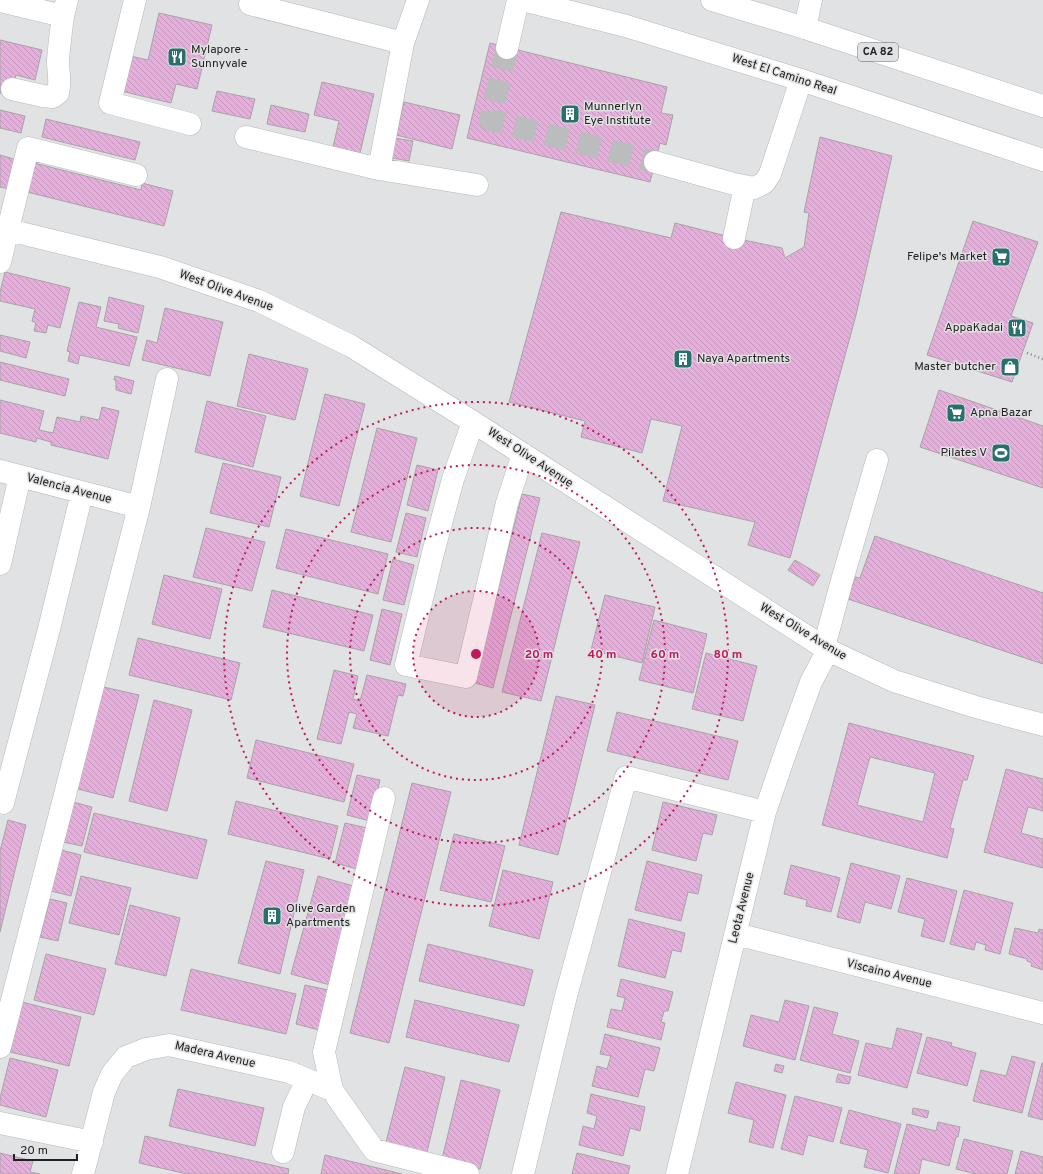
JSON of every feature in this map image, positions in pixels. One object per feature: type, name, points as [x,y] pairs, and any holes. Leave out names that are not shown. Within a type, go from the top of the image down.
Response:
[{"type":"street","points":[[135,0],[110,103],[190,124]]},
{"type":"street","points":[[379,169],[403,43],[418,0]]},
{"type":"street","points":[[507,48],[518,0]]},
{"type":"street","name":"West El Camino Real","points":[[523,0],[626,26],[801,80],[1043,160]]},
{"type":"street","name":"CA 82","points":[[712,0],[804,28],[1043,106]]},
{"type":"street","points":[[804,28],[811,0]]},
{"type":"street","points":[[0,2],[65,8],[58,59],[60,84],[58,93],[53,96],[43,96],[12,89]]},
{"type":"street","points":[[250,4],[403,43]]},
{"type":"street","points":[[655,162],[734,184],[754,188],[764,183],[770,174],[801,80]]},
{"type":"street","points":[[246,137],[379,169],[477,186]]},
{"type":"street","points":[[0,262],[4,229],[28,148],[136,175]]},
{"type":"street","points":[[734,238],[745,186]]},
{"type":"street","name":"West Olive Avenue","points":[[4,229],[160,267],[259,301],[351,346],[473,422],[826,648],[894,681],[976,707],[1043,725]]},
{"type":"street","points":[[0,1047],[139,507],[167,379]]},
{"type":"street","points":[[473,422],[453,479],[406,664],[466,677],[507,503],[523,454]]},
{"type":"street","name":"Leota Avenue","points":[[677,1174],[765,812],[811,682],[826,648],[840,584],[878,460]]},
{"type":"street","points":[[0,564],[10,474]]},
{"type":"street","name":"Valencia Avenue","points":[[10,474],[139,507]]},
{"type":"street","points":[[0,802],[3,803],[47,637],[82,493]]},
{"type":"street","points":[[523,1174],[566,996],[626,777],[765,812]]},
{"type":"street","points":[[384,798],[324,1052],[332,1090],[374,1150],[468,1174]]},
{"type":"street","name":"Viscaino Avenue","points":[[736,934],[1043,1013]]},
{"type":"street","name":"Madera Avenue","points":[[83,1174],[104,1092],[112,1074],[126,1057],[146,1049],[170,1044],[289,1072],[332,1090]]},
{"type":"street","points":[[284,1152],[294,1108],[307,1080]]},
{"type":"street","points":[[0,1123],[92,1142]]},
{"type":"path","points":[[1027,353],[1043,359]]},
{"type":"building","points":[[159,13],[212,25],[197,89],[176,84],[171,103],[121,91],[130,56],[148,60]]},
{"type":"building","points":[[0,40],[42,50],[35,80],[16,75],[11,96],[0,93]]},
{"type":"building","name":"Munnerlyn Eye Institute","points":[[490,43],[667,87],[661,113],[673,115],[666,145],[660,143],[650,182],[467,138]]},
{"type":"building","points":[[322,82],[374,94],[360,153],[333,147],[339,121],[314,115]]},
{"type":"building","points":[[217,91],[255,99],[250,119],[212,111]]},
{"type":"building","points":[[404,102],[460,115],[452,149],[396,135]]},
{"type":"building","points":[[271,105],[309,114],[305,132],[267,124]]},
{"type":"building","points":[[0,110],[25,116],[21,133],[0,128]]},
{"type":"building","points":[[46,119],[140,142],[135,160],[42,137]]},
{"type":"building","name":"Naya Apartments","points":[[820,137],[892,156],[856,315],[790,558],[748,545],[755,522],[663,501],[682,426],[651,419],[642,453],[581,437],[585,421],[509,402],[561,212],[671,238],[675,223],[782,248],[785,258],[804,247],[809,213],[804,212]]},
{"type":"building","points":[[395,138],[413,141],[409,161],[392,158]]},
{"type":"building","points":[[0,155],[17,160],[10,189],[0,187]]},
{"type":"building","points":[[34,163],[141,190],[142,183],[173,191],[164,226],[27,192]]},
{"type":"building","points":[[973,221],[1038,242],[1011,316],[1033,323],[1012,382],[927,355]]},
{"type":"building","points":[[5,272],[70,288],[60,328],[48,325],[46,333],[34,331],[36,323],[32,321],[35,309],[0,301],[0,292]]},
{"type":"building","points":[[109,297],[144,306],[138,333],[118,328],[119,324],[104,321]]},
{"type":"building","points":[[79,302],[101,307],[96,327],[137,337],[129,366],[80,355],[78,364],[68,361],[70,352],[67,351]]},
{"type":"building","points":[[165,308],[223,322],[210,376],[142,360],[147,340],[157,343]]},
{"type":"building","points":[[0,335],[30,342],[26,358],[0,351]]},
{"type":"building","points":[[249,354],[308,369],[295,420],[237,406]]},
{"type":"building","points":[[0,362],[69,379],[65,396],[0,380]]},
{"type":"building","points":[[115,376],[134,381],[131,394],[116,390],[116,382],[114,379]]},
{"type":"building","points":[[939,390],[1043,426],[1043,488],[920,447]]},
{"type":"building","points":[[325,394],[365,404],[339,506],[300,496]]},
{"type":"building","points":[[0,400],[44,411],[39,430],[53,433],[57,417],[80,422],[81,416],[99,420],[102,407],[119,411],[108,459],[51,445],[51,442],[37,438],[36,442],[0,433]]},
{"type":"building","points":[[207,401],[266,416],[253,467],[195,452]]},
{"type":"building","points":[[377,428],[417,438],[391,542],[351,532]]},
{"type":"building","points":[[223,463],[281,477],[269,527],[210,513]]},
{"type":"building","points":[[417,465],[438,470],[428,511],[407,505]]},
{"type":"building","points":[[522,494],[540,498],[493,688],[475,683]]},
{"type":"building","points":[[406,513],[426,518],[417,557],[396,552]]},
{"type":"building","points":[[206,528],[265,542],[252,591],[193,577]]},
{"type":"building","points":[[286,529],[388,554],[378,594],[276,568]]},
{"type":"building","points":[[542,533],[580,542],[541,701],[502,692]]},
{"type":"building","points":[[875,536],[1043,593],[1043,664],[848,599],[855,577],[860,578]]},
{"type":"building","points":[[393,559],[414,565],[404,605],[383,600]]},
{"type":"building","points":[[795,560],[820,575],[813,586],[788,570]]},
{"type":"building","points":[[164,575],[222,589],[210,639],[152,624]]},
{"type":"building","points":[[272,590],[373,615],[364,651],[263,627]]},
{"type":"building","points":[[605,595],[655,607],[642,663],[591,650]]},
{"type":"building","points":[[382,609],[402,614],[390,665],[370,660]]},
{"type":"building","points":[[654,620],[707,634],[693,693],[639,680]]},
{"type":"building","points":[[138,638],[240,663],[231,700],[129,675]]},
{"type":"building","points":[[706,653],[757,666],[743,721],[692,709]]},
{"type":"building","points":[[334,670],[358,676],[353,699],[360,701],[367,675],[406,684],[403,696],[398,695],[388,736],[353,728],[357,714],[349,712],[341,744],[317,739]]},
{"type":"building","points":[[99,686],[139,695],[113,798],[74,788]]},
{"type":"building","points":[[556,696],[595,705],[558,855],[519,845]]},
{"type":"building","points":[[154,700],[192,710],[167,811],[129,801]]},
{"type":"building","points":[[617,712],[738,741],[728,780],[607,751]]},
{"type":"building","points":[[849,723],[974,756],[967,780],[963,780],[950,828],[954,829],[947,858],[822,825]],"holes":[[[870,757],[935,773],[923,822],[857,805]]]},
{"type":"building","points":[[256,740],[354,764],[344,802],[247,778]]},
{"type":"building","points":[[1006,769],[1043,779],[1043,811],[1028,807],[1021,833],[1043,839],[1043,868],[984,852]]},
{"type":"building","points":[[357,775],[380,780],[370,821],[347,815]]},
{"type":"building","points":[[412,783],[451,792],[389,1043],[350,1033]]},
{"type":"building","points":[[236,801],[338,826],[330,859],[228,834]]},
{"type":"building","points":[[73,802],[92,807],[82,846],[63,842]]},
{"type":"building","points":[[663,802],[717,815],[712,835],[703,833],[696,861],[652,850]]},
{"type":"building","points":[[94,813],[207,840],[197,879],[84,852]]},
{"type":"building","points":[[8,820],[26,825],[0,932],[0,851]]},
{"type":"building","points":[[345,823],[367,828],[357,869],[335,863]]},
{"type":"building","points":[[454,834],[505,846],[491,902],[440,890]]},
{"type":"building","points":[[61,850],[81,855],[71,896],[51,891]]},
{"type":"building","name":"Olive Garden Apartments","points":[[266,861],[304,870],[280,974],[238,963]]},
{"type":"building","points":[[647,861],[702,875],[698,894],[688,892],[681,921],[635,910]]},
{"type":"building","points":[[851,863],[900,876],[891,909],[865,902],[860,923],[837,917]]},
{"type":"building","points":[[791,865],[840,878],[831,912],[806,906],[807,900],[784,894]]},
{"type":"building","points":[[503,870],[553,882],[539,939],[489,926]]},
{"type":"building","points":[[81,876],[131,888],[119,935],[69,923]]},
{"type":"building","points":[[318,876],[357,887],[330,985],[291,974]]},
{"type":"building","points":[[907,878],[957,891],[944,942],[921,936],[925,919],[898,912]]},
{"type":"building","points":[[964,890],[1013,903],[1000,954],[985,950],[986,945],[976,942],[974,950],[950,944]]},
{"type":"building","points":[[50,899],[67,903],[58,941],[40,937]]},
{"type":"building","points":[[130,905],[180,918],[166,976],[115,964]]},
{"type":"building","points":[[629,919],[685,933],[681,952],[672,950],[665,978],[618,966]]},
{"type":"building","points":[[1015,928],[1038,933],[1039,929],[1043,930],[1043,970],[1031,966],[1032,963],[1027,961],[1027,959],[1009,954]]},
{"type":"building","points":[[428,944],[533,970],[524,1006],[419,981]]},
{"type":"building","points":[[46,954],[106,969],[94,1015],[34,1000]]},
{"type":"building","points":[[191,969],[296,994],[286,1034],[181,1010]]},
{"type":"building","points":[[621,979],[673,992],[668,1011],[664,1011],[661,1022],[665,1023],[661,1040],[607,1027],[611,1009],[622,1011],[625,998],[617,996]]},
{"type":"building","points":[[305,985],[328,990],[319,1030],[296,1024]]},
{"type":"building","points":[[415,1000],[519,1025],[509,1062],[406,1037]]},
{"type":"building","points":[[785,1000],[809,1006],[795,1060],[743,1046],[751,1015],[779,1022]]},
{"type":"building","points":[[22,1002],[81,1017],[69,1066],[10,1052]]},
{"type":"building","points":[[814,1007],[838,1013],[832,1034],[859,1041],[850,1073],[800,1060]]},
{"type":"building","points":[[897,1028],[922,1034],[907,1088],[858,1075],[866,1043],[892,1049]]},
{"type":"building","points":[[605,1034],[660,1048],[654,1071],[645,1069],[638,1097],[592,1086],[597,1066],[607,1069],[611,1056],[600,1054]]},
{"type":"building","points":[[927,1037],[952,1043],[951,1046],[976,1053],[967,1086],[917,1073]]},
{"type":"building","points":[[1012,1056],[1035,1062],[1022,1113],[973,1101],[981,1070],[1006,1076]]},
{"type":"building","points":[[10,1058],[58,1070],[46,1117],[0,1105],[0,1098]]},
{"type":"building","points":[[1043,1063],[1043,1120],[1028,1116]]},
{"type":"building","points":[[776,1064],[784,1066],[782,1073],[774,1071]]},
{"type":"building","points":[[405,1067],[445,1077],[426,1156],[385,1146]]},
{"type":"building","points":[[838,1074],[851,1077],[849,1084],[836,1082]]},
{"type":"building","points":[[461,1080],[500,1090],[480,1169],[442,1159]]},
{"type":"building","points":[[736,1082],[786,1095],[773,1148],[749,1142],[754,1120],[728,1113]]},
{"type":"building","points":[[178,1089],[264,1108],[255,1146],[169,1126]]},
{"type":"building","points":[[591,1094],[645,1107],[640,1131],[630,1128],[623,1156],[579,1145],[583,1126],[594,1129],[597,1116],[587,1113]]},
{"type":"building","points":[[795,1096],[842,1108],[833,1142],[808,1135],[803,1155],[781,1149]]},
{"type":"building","points":[[913,1108],[929,1111],[927,1118],[912,1114]]},
{"type":"building","points":[[849,1110],[901,1124],[888,1173],[864,1167],[868,1150],[840,1143]]},
{"type":"building","points":[[938,1122],[960,1127],[949,1166],[922,1159],[919,1174],[894,1174],[907,1124],[936,1131]]},
{"type":"building","points":[[145,1136],[289,1169],[288,1174],[187,1174],[139,1163]]},
{"type":"building","points":[[964,1139],[1013,1151],[1007,1174],[976,1174],[956,1169]]},
{"type":"building","points":[[1021,1151],[1043,1157],[1043,1174],[1015,1174]]},
{"type":"building","points":[[0,1153],[33,1161],[30,1172],[40,1174],[0,1174]]},
{"type":"building","points":[[577,1153],[630,1166],[628,1174],[572,1174]]},
{"type":"building","points":[[325,1155],[402,1174],[321,1174]]},
{"type":"tunnel","points":[[507,48],[490,120],[655,162]]},
{"type":"place","name":"Mylapore - Sunnyvale","points":[[177,57]]},
{"type":"place","name":"Munnerlyn Eye Institute","points":[[570,114]]},
{"type":"place","name":"Felipe's Market","points":[[1001,257]]},
{"type":"place","name":"AppaKadai","points":[[1017,328]]},
{"type":"place","name":"Naya Apartments","points":[[683,359]]},
{"type":"place","name":"Master butcher","points":[[1010,367]]},
{"type":"place","name":"Apna Bazar","points":[[956,413]]},
{"type":"place","name":"Pilates V","points":[[1001,453]]},
{"type":"place","name":"Olive Garden Apartments","points":[[272,916]]}]
